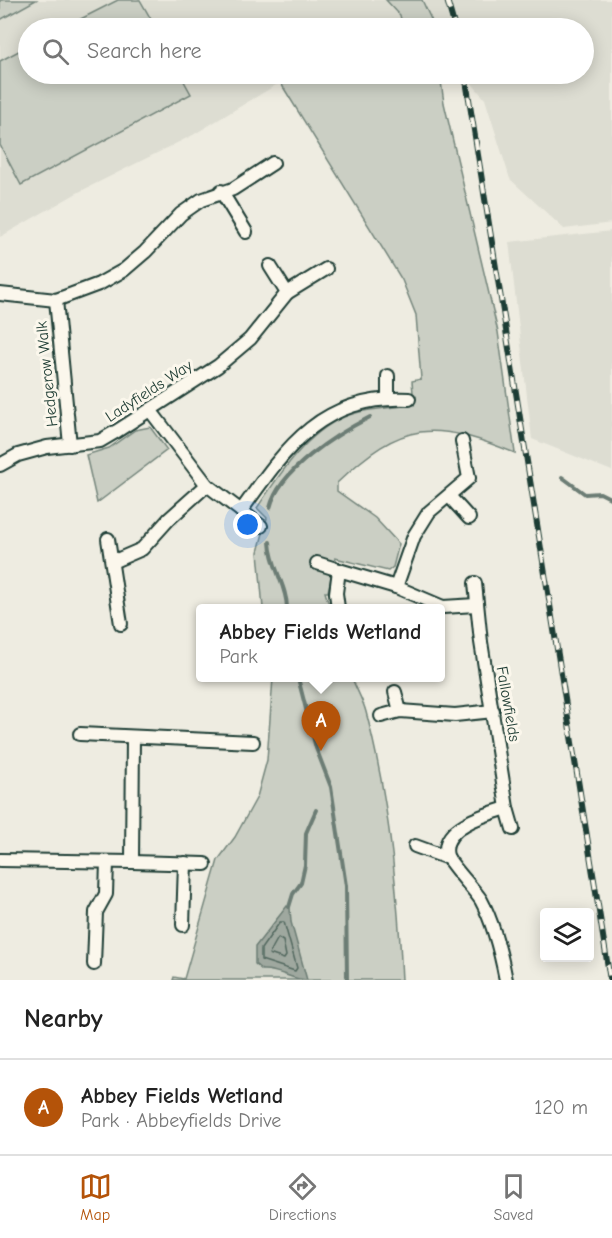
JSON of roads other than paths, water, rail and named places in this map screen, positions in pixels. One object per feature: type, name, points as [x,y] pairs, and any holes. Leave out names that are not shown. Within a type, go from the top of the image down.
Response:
[{"type":"street","points":[[0,294],[56,300],[99,285],[124,270],[181,214],[201,200],[221,191],[233,189],[273,163]]},
{"type":"street","points":[[221,191],[246,232]]},
{"type":"street","points":[[270,266],[287,293]]},
{"type":"street","name":"Ladyfields Way","points":[[0,465],[27,453],[100,441],[218,366],[250,339],[287,293],[326,269]]},
{"type":"street","name":"Hedgerow Walk","points":[[56,300],[70,445]]},
{"type":"street","points":[[388,376],[388,398]]},
{"type":"street","points":[[241,510],[281,455],[317,423],[353,403],[388,398],[409,399]]},
{"type":"street","points":[[150,410],[207,485],[259,524]]},
{"type":"street","points":[[396,587],[414,536],[429,512],[469,478],[462,441]]},
{"type":"street","points":[[112,562],[142,549],[155,538],[169,519],[207,485]]},
{"type":"street","points":[[449,496],[469,518]]},
{"type":"street","points":[[108,538],[121,624]]},
{"type":"street","points":[[317,563],[396,587],[436,604]]},
{"type":"street","points":[[338,604],[339,570]]},
{"type":"street","name":"Fallowfields","points":[[475,583],[476,605],[507,808],[513,829]]},
{"type":"street","points":[[445,607],[476,605]]},
{"type":"street","points":[[395,692],[400,711]]},
{"type":"street","points":[[381,716],[400,711],[455,715],[493,711]]},
{"type":"street","points":[[80,734],[253,741]]},
{"type":"street","points":[[132,862],[134,737]]},
{"type":"street","points":[[448,858],[447,849],[462,825],[480,816],[507,808]]},
{"type":"street","points":[[415,846],[448,858],[472,886],[482,902],[493,930],[506,980]]},
{"type":"street","points":[[0,860],[205,864]]},
{"type":"street","points":[[94,964],[96,912],[106,894],[107,862]]},
{"type":"street","points":[[183,925],[185,863]]},
{"type":"water","points":[[287,906],[290,908],[291,922],[307,980],[262,970],[255,964],[255,947]]},
{"type":"waterway","points":[[270,508],[285,480],[297,467],[326,443],[370,417]]},
{"type":"waterway","points":[[562,477],[585,494],[600,493],[612,499]]},
{"type":"waterway","points":[[270,542],[286,604]]},
{"type":"waterway","points":[[299,682],[316,748],[331,787],[346,886],[347,980]]},
{"type":"waterway","points":[[289,907],[293,894],[301,883],[305,865],[306,833],[316,810]]},
{"type":"railway","points":[[447,0],[452,18]]},
{"type":"railway","points":[[467,84],[610,980]]},
{"type":"place","name":"Abbey Fields Wetland","points":[[321,751]]}]
